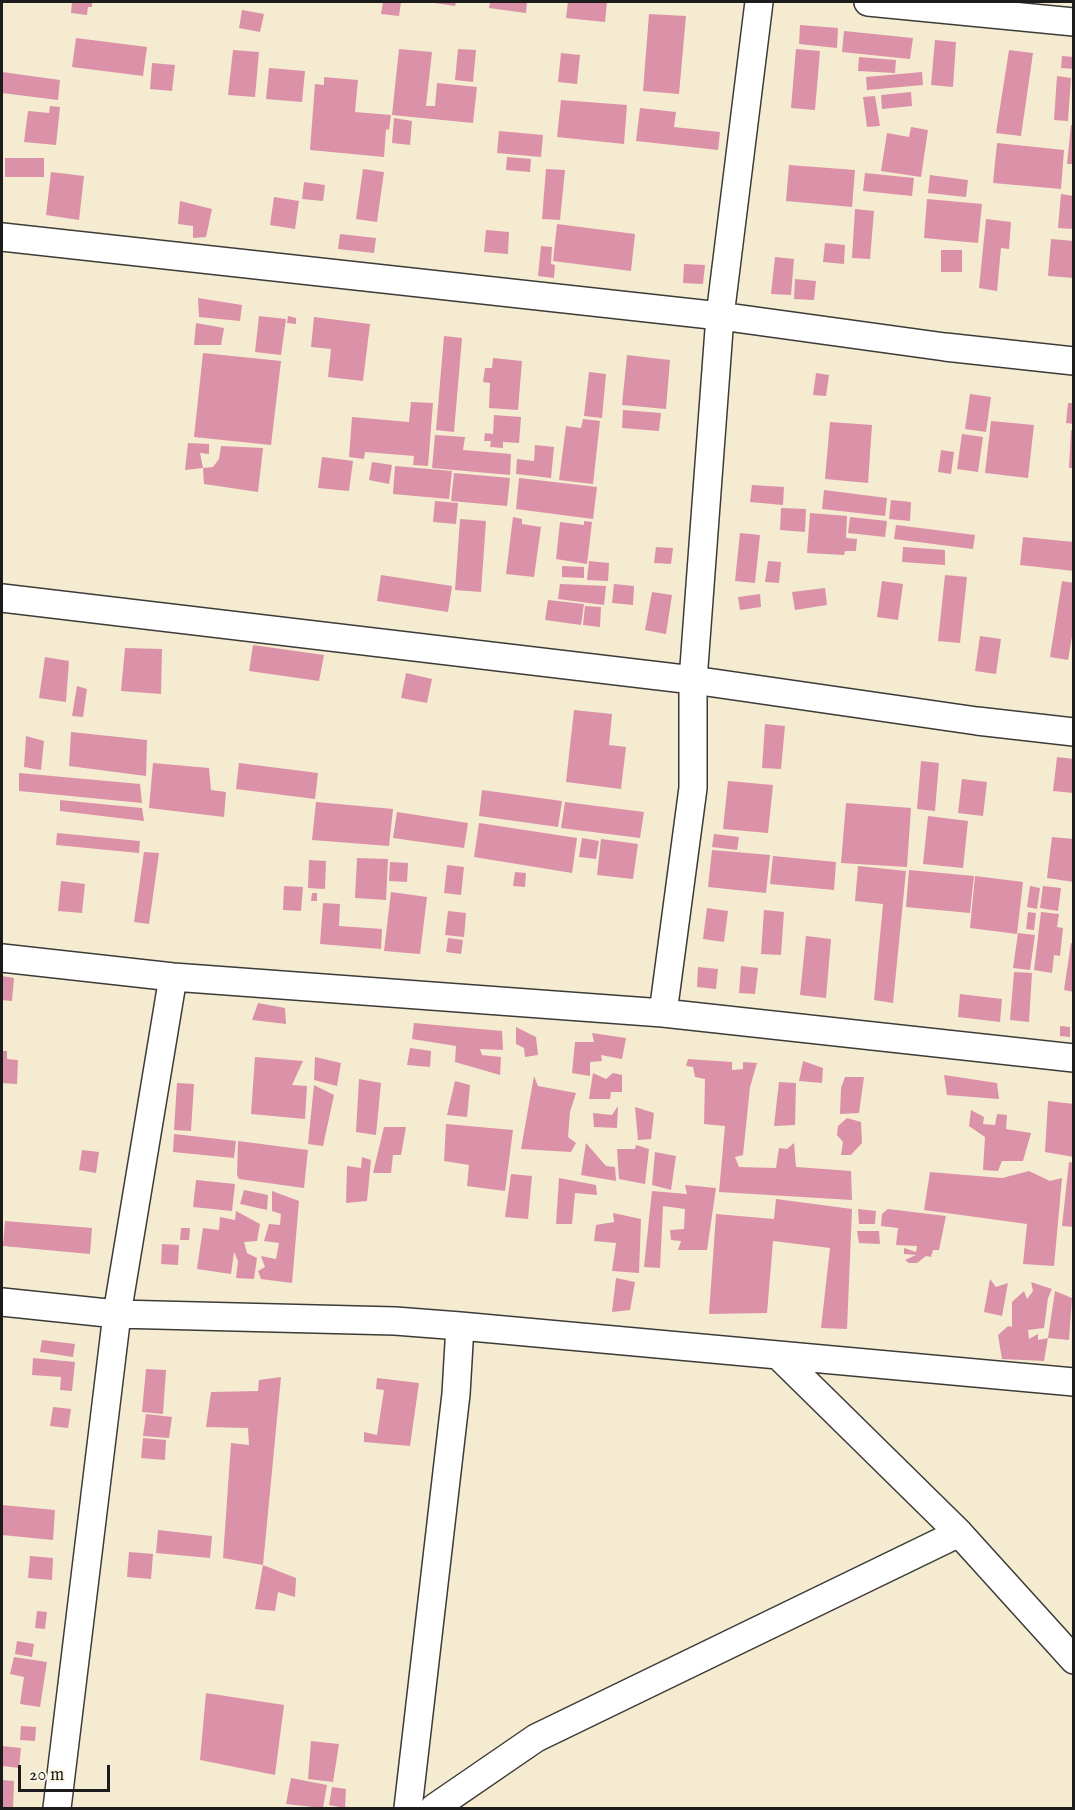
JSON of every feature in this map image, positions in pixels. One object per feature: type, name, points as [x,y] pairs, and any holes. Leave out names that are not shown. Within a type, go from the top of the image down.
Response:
[{"type":"street","points":[[663,1013],[693,788],[693,680],[720,316],[759,2]]},
{"type":"street","points":[[868,2],[1074,22]]},
{"type":"street","points":[[2,237],[720,316],[945,347],[1074,361]]},
{"type":"street","points":[[2,598],[693,680],[977,721],[1074,732]]},
{"type":"street","points":[[2,958],[172,977],[663,1013],[1074,1058]]},
{"type":"street","points":[[57,1809],[117,1314],[172,977]]},
{"type":"street","points":[[2,1302],[117,1314],[395,1321],[1074,1382]]},
{"type":"street","points":[[408,1809],[456,1394],[460,1326]]},
{"type":"street","points":[[778,1355],[959,1533],[1074,1660]]},
{"type":"street","points":[[434,1809],[536,1738],[959,1533]]},
{"type":"building","points":[[72,2],[92,2],[92,7],[88,7],[87,15],[71,13]]},
{"type":"building","points":[[383,2],[401,2],[399,16],[381,14]]},
{"type":"building","points":[[428,2],[456,2],[455,6]]},
{"type":"building","points":[[490,2],[527,2],[526,13],[489,8]]},
{"type":"building","points":[[568,2],[607,2],[605,22],[566,18]]},
{"type":"building","points":[[242,10],[264,14],[260,32],[239,28]]},
{"type":"building","points":[[649,14],[686,16],[679,94],[643,91]]},
{"type":"building","points":[[800,25],[838,28],[837,48],[799,44]]},
{"type":"building","points":[[844,31],[913,38],[910,59],[842,52]]},
{"type":"building","points":[[76,38],[147,47],[143,76],[72,67]]},
{"type":"building","points":[[935,40],[956,42],[953,87],[931,85]]},
{"type":"building","points":[[399,49],[432,52],[426,106],[435,106],[437,83],[477,87],[473,123],[392,115]]},
{"type":"building","points":[[458,49],[476,50],[473,82],[455,80]]},
{"type":"building","points":[[796,49],[820,51],[815,110],[791,108]]},
{"type":"building","points":[[233,50],[259,52],[255,97],[228,95]]},
{"type":"building","points":[[1009,50],[1033,53],[1021,136],[996,133]]},
{"type":"building","points":[[561,53],[580,55],[577,84],[558,82]]},
{"type":"building","points":[[1062,56],[1074,57],[1074,69],[1061,68]]},
{"type":"building","points":[[859,57],[896,60],[895,73],[858,71]]},
{"type":"building","points":[[152,63],[175,65],[172,91],[150,89]]},
{"type":"building","points":[[269,68],[305,71],[302,102],[266,99]]},
{"type":"building","points":[[2,72],[60,80],[58,100],[2,93]]},
{"type":"building","points":[[922,72],[923,85],[867,90],[866,77]]},
{"type":"building","points":[[1057,76],[1071,78],[1068,121],[1054,120]]},
{"type":"building","points":[[324,77],[358,80],[355,112],[391,115],[389,130],[386,129],[384,157],[310,150],[315,84],[324,85]]},
{"type":"building","points":[[911,92],[912,106],[882,109],[881,95]]},
{"type":"building","points":[[875,96],[880,126],[867,127],[863,97]]},
{"type":"building","points":[[561,100],[627,105],[624,144],[557,137]]},
{"type":"building","points":[[50,106],[60,107],[56,145],[24,142],[28,111],[49,113]]},
{"type":"building","points":[[640,108],[676,112],[674,127],[720,132],[718,150],[636,141]]},
{"type":"building","points":[[394,118],[412,121],[410,145],[392,143]]},
{"type":"building","points":[[1071,125],[1074,125],[1074,164],[1067,164]]},
{"type":"building","points":[[911,127],[928,130],[921,177],[881,171],[887,133],[909,137]]},
{"type":"building","points":[[499,131],[543,135],[541,157],[497,153]]},
{"type":"building","points":[[997,143],[1064,150],[1061,189],[993,183]]},
{"type":"building","points":[[507,157],[531,159],[530,172],[506,170]]},
{"type":"building","points":[[5,158],[44,158],[44,177],[5,177]]},
{"type":"building","points":[[789,165],[855,170],[852,207],[786,201]]},
{"type":"building","points":[[363,169],[384,172],[377,222],[356,219]]},
{"type":"building","points":[[546,169],[565,170],[560,220],[542,219]]},
{"type":"building","points":[[51,172],[84,176],[79,220],[46,215]]},
{"type":"building","points":[[865,173],[914,178],[912,196],[863,191]]},
{"type":"building","points":[[930,175],[968,180],[966,197],[928,193]]},
{"type":"building","points":[[304,182],[325,185],[323,201],[302,199]]},
{"type":"building","points":[[1061,194],[1074,196],[1074,229],[1058,228]]},
{"type":"building","points":[[274,197],[299,201],[295,229],[270,225]]},
{"type":"building","points":[[927,199],[982,204],[978,243],[924,238]]},
{"type":"building","points":[[180,201],[212,209],[206,237],[193,238],[193,226],[178,224]]},
{"type":"building","points":[[855,209],[874,211],[870,259],[852,258]]},
{"type":"building","points":[[986,219],[1011,222],[1009,249],[1001,248],[997,291],[979,288]]},
{"type":"building","points":[[557,224],[635,234],[631,271],[553,261]]},
{"type":"building","points":[[486,230],[509,232],[508,254],[484,252]]},
{"type":"building","points":[[340,234],[376,238],[374,253],[338,249]]},
{"type":"building","points":[[1051,239],[1074,241],[1074,278],[1048,276]]},
{"type":"building","points":[[825,243],[845,245],[844,264],[823,262]]},
{"type":"building","points":[[541,246],[552,247],[551,264],[555,265],[554,278],[538,276]]},
{"type":"building","points":[[941,250],[962,250],[962,272],[941,272]]},
{"type":"building","points":[[775,257],[794,259],[791,295],[771,294]]},
{"type":"building","points":[[684,264],[705,265],[703,284],[683,283]]},
{"type":"building","points":[[795,279],[816,281],[814,300],[794,299]]},
{"type":"building","points":[[198,298],[242,305],[240,321],[199,317]]},
{"type":"building","points":[[259,316],[286,319],[281,355],[255,352]]},
{"type":"building","points":[[288,316],[296,318],[296,324],[287,323]]},
{"type":"building","points":[[314,317],[370,324],[363,381],[328,377],[331,349],[311,347]]},
{"type":"building","points":[[196,323],[224,328],[221,345],[194,345]]},
{"type":"building","points":[[444,336],[462,338],[454,432],[436,430]]},
{"type":"building","points":[[203,353],[281,361],[271,445],[194,437]]},
{"type":"building","points":[[627,355],[670,360],[666,409],[622,405]]},
{"type":"building","points":[[493,358],[522,361],[518,410],[489,408],[490,383],[483,382],[485,368],[492,368]]},
{"type":"building","points":[[589,372],[606,374],[602,418],[584,416]]},
{"type":"building","points":[[816,373],[829,375],[826,396],[813,395]]},
{"type":"building","points":[[970,394],[991,397],[986,432],[965,429]]},
{"type":"building","points":[[411,402],[433,403],[428,466],[413,465],[414,456],[365,452],[364,459],[349,457],[352,417],[409,422]]},
{"type":"building","points":[[1068,403],[1074,403],[1074,424],[1066,423]]},
{"type":"building","points":[[623,410],[661,413],[659,431],[622,428]]},
{"type":"building","points":[[494,415],[521,417],[519,443],[503,442],[503,448],[490,447],[491,441],[484,441],[485,433],[493,434]]},
{"type":"building","points":[[583,419],[600,421],[593,484],[559,480],[566,426],[581,428]]},
{"type":"building","points":[[991,421],[1034,425],[1028,478],[985,473]]},
{"type":"building","points":[[830,422],[872,425],[868,483],[825,479]]},
{"type":"building","points":[[1071,430],[1074,430],[1074,468],[1069,468]]},
{"type":"building","points":[[962,434],[983,437],[978,472],[957,469]]},
{"type":"building","points":[[435,435],[465,437],[463,450],[511,454],[510,475],[432,468]]},
{"type":"building","points":[[188,443],[209,444],[209,454],[200,453],[203,468],[185,470]]},
{"type":"building","points":[[535,445],[554,447],[551,478],[516,474],[517,459],[534,461]]},
{"type":"building","points":[[221,446],[263,448],[258,492],[204,484],[203,468],[213,467],[219,459]]},
{"type":"building","points":[[941,450],[954,452],[951,474],[938,472]]},
{"type":"building","points":[[322,457],[353,461],[349,491],[318,488]]},
{"type":"building","points":[[372,462],[392,465],[389,484],[369,480]]},
{"type":"building","points":[[395,466],[452,471],[449,499],[393,494]]},
{"type":"building","points":[[454,473],[510,478],[507,506],[451,501]]},
{"type":"building","points":[[519,478],[597,487],[593,519],[516,509]]},
{"type":"building","points":[[752,485],[784,487],[783,505],[750,502]]},
{"type":"building","points":[[824,490],[887,498],[885,516],[822,509]]},
{"type":"building","points":[[891,500],[911,502],[910,521],[889,519]]},
{"type":"building","points":[[435,501],[458,503],[456,524],[433,522]]},
{"type":"building","points":[[781,508],[806,509],[805,532],[780,530]]},
{"type":"building","points":[[810,513],[847,516],[846,538],[857,539],[856,551],[845,551],[844,555],[807,553]]},
{"type":"building","points":[[513,517],[522,519],[522,524],[541,527],[534,577],[506,574]]},
{"type":"building","points":[[850,517],[887,521],[885,537],[848,533]]},
{"type":"building","points":[[460,519],[486,521],[481,592],[455,590]]},
{"type":"building","points":[[584,521],[592,522],[587,564],[556,559],[560,522],[584,525]]},
{"type":"building","points":[[896,525],[975,535],[973,549],[894,539]]},
{"type":"building","points":[[740,533],[760,535],[755,583],[735,581]]},
{"type":"building","points":[[1023,537],[1074,542],[1074,571],[1020,565]]},
{"type":"building","points":[[656,547],[673,548],[671,564],[654,563]]},
{"type":"building","points":[[903,547],[945,550],[945,565],[902,562]]},
{"type":"building","points":[[589,561],[609,563],[608,581],[587,580]]},
{"type":"building","points":[[768,561],[781,562],[779,583],[765,582]]},
{"type":"building","points":[[562,566],[584,567],[584,578],[562,577]]},
{"type":"building","points":[[381,575],[452,586],[448,612],[377,601]]},
{"type":"building","points":[[945,575],[967,577],[960,643],[938,641]]},
{"type":"building","points":[[882,581],[903,584],[898,620],[877,617]]},
{"type":"building","points":[[1062,581],[1074,583],[1074,625],[1068,660],[1050,657]]},
{"type":"building","points":[[560,584],[606,586],[604,605],[558,599]]},
{"type":"building","points":[[614,584],[634,586],[633,605],[612,603]]},
{"type":"building","points":[[825,588],[827,605],[795,610],[792,592]]},
{"type":"building","points":[[652,592],[672,595],[666,634],[645,630]]},
{"type":"building","points":[[760,594],[761,607],[740,610],[738,597]]},
{"type":"building","points":[[548,600],[584,604],[581,625],[545,620]]},
{"type":"building","points":[[585,606],[601,607],[600,627],[583,625]]},
{"type":"building","points":[[980,636],[1001,639],[996,674],[975,671]]},
{"type":"building","points":[[253,645],[324,655],[319,681],[249,671]]},
{"type":"building","points":[[125,648],[162,649],[161,694],[121,691]]},
{"type":"building","points":[[45,657],[69,661],[66,702],[39,698]]},
{"type":"building","points":[[406,673],[432,679],[427,703],[401,698]]},
{"type":"building","points":[[77,686],[87,689],[83,717],[72,716]]},
{"type":"building","points":[[574,710],[612,714],[609,745],[626,747],[621,789],[566,782]]},
{"type":"building","points":[[765,724],[785,726],[781,769],[762,768]]},
{"type":"building","points":[[71,732],[147,740],[146,776],[69,766]]},
{"type":"building","points":[[26,736],[44,741],[41,770],[24,767]]},
{"type":"building","points":[[1057,757],[1074,759],[1074,793],[1053,791]]},
{"type":"building","points":[[921,761],[939,763],[935,811],[917,809]]},
{"type":"building","points":[[153,763],[209,768],[211,790],[226,792],[224,817],[149,808]]},
{"type":"building","points":[[239,763],[318,773],[315,799],[236,789]]},
{"type":"building","points":[[19,773],[140,784],[142,803],[19,791]]},
{"type":"building","points":[[962,779],[987,782],[983,816],[958,813]]},
{"type":"building","points":[[728,781],[773,785],[768,833],[723,829]]},
{"type":"building","points":[[482,790],[562,801],[558,827],[479,816]]},
{"type":"building","points":[[60,800],[142,808],[144,821],[60,811]]},
{"type":"building","points":[[316,802],[393,809],[389,846],[312,840]]},
{"type":"building","points":[[565,802],[644,812],[640,838],[561,828]]},
{"type":"building","points":[[846,803],[911,808],[907,867],[841,863]]},
{"type":"building","points":[[397,812],[468,823],[464,848],[393,838]]},
{"type":"building","points":[[928,816],[968,821],[963,868],[923,864]]},
{"type":"building","points":[[479,823],[577,838],[572,873],[474,857]]},
{"type":"building","points":[[57,833],[140,841],[139,853],[56,845]]},
{"type":"building","points":[[714,834],[739,837],[737,850],[712,847]]},
{"type":"building","points":[[1052,837],[1074,839],[1074,882],[1047,878]]},
{"type":"building","points":[[582,838],[599,841],[596,859],[579,857]]},
{"type":"building","points":[[601,839],[638,844],[633,879],[597,875]]},
{"type":"building","points":[[712,850],[770,855],[766,893],[708,887]]},
{"type":"building","points":[[144,852],[159,853],[149,924],[134,922]]},
{"type":"building","points":[[773,856],[836,862],[834,890],[770,884]]},
{"type":"building","points":[[357,858],[388,859],[386,900],[355,898]]},
{"type":"building","points":[[309,860],[326,861],[325,889],[308,888]]},
{"type":"building","points":[[390,862],[408,863],[407,882],[389,881]]},
{"type":"building","points":[[447,865],[464,867],[461,895],[444,893]]},
{"type":"building","points":[[858,866],[906,871],[893,1003],[874,1000],[883,904],[855,901]]},
{"type":"building","points":[[909,870],[974,876],[970,913],[906,907]]},
{"type":"building","points":[[515,872],[526,873],[525,887],[513,886]]},
{"type":"building","points":[[975,876],[1023,882],[1017,934],[970,928]]},
{"type":"building","points":[[61,881],[85,884],[82,913],[58,911]]},
{"type":"building","points":[[284,886],[303,887],[301,911],[283,910]]},
{"type":"building","points":[[1030,886],[1040,888],[1037,909],[1027,907]]},
{"type":"building","points":[[1043,886],[1061,888],[1058,911],[1040,908]]},
{"type":"building","points":[[391,892],[427,897],[420,954],[384,951]]},
{"type":"building","points":[[312,893],[317,893],[317,901],[311,901]]},
{"type":"building","points":[[323,903],[340,904],[339,926],[382,929],[381,949],[320,944]]},
{"type":"building","points":[[707,908],[728,911],[724,942],[703,939]]},
{"type":"building","points":[[764,910],[784,912],[781,955],[761,954]]},
{"type":"building","points":[[448,911],[466,913],[464,937],[445,935]]},
{"type":"building","points":[[1028,912],[1036,913],[1034,930],[1026,929]]},
{"type":"building","points":[[1041,912],[1059,914],[1057,927],[1063,928],[1060,956],[1054,955],[1052,973],[1034,970]]},
{"type":"building","points":[[1018,933],[1035,935],[1030,970],[1013,968]]},
{"type":"building","points":[[806,936],[831,939],[826,998],[800,995]]},
{"type":"building","points":[[448,938],[463,940],[461,954],[446,952]]},
{"type":"building","points":[[1071,943],[1074,944],[1074,992],[1064,990]]},
{"type":"building","points":[[741,966],[758,968],[755,994],[739,993]]},
{"type":"building","points":[[698,967],[718,969],[716,989],[697,987]]},
{"type":"building","points":[[1014,972],[1032,973],[1029,1022],[1010,1020]]},
{"type":"building","points":[[2,976],[14,978],[12,1001],[2,1000]]},
{"type":"building","points":[[960,994],[1002,999],[1000,1022],[958,1017]]},
{"type":"building","points":[[258,1003],[285,1008],[286,1024],[252,1020]]},
{"type":"building","points":[[414,1023],[502,1031],[503,1050],[480,1049],[482,1055],[501,1057],[500,1075],[455,1062],[456,1046],[412,1039]]},
{"type":"building","points":[[1060,1026],[1070,1027],[1070,1037],[1060,1036]]},
{"type":"building","points":[[516,1027],[536,1037],[538,1055],[525,1057],[524,1048],[516,1044]]},
{"type":"building","points":[[592,1033],[626,1038],[622,1059],[601,1055],[602,1061],[590,1062],[590,1076],[572,1073],[575,1042],[594,1042]]},
{"type":"building","points":[[410,1048],[431,1051],[430,1067],[407,1065]]},
{"type":"building","points":[[2,1051],[7,1051],[7,1059],[18,1060],[17,1084],[2,1083]]},
{"type":"building","points":[[255,1057],[303,1061],[292,1085],[307,1086],[305,1119],[251,1114]]},
{"type":"building","points":[[315,1057],[341,1063],[337,1086],[314,1080]]},
{"type":"building","points":[[688,1059],[732,1062],[732,1070],[743,1069],[743,1062],[757,1063],[750,1087],[743,1155],[735,1157],[739,1167],[776,1168],[779,1148],[787,1149],[794,1143],[796,1167],[851,1171],[852,1200],[719,1192],[725,1126],[704,1124],[705,1079],[695,1077],[693,1067],[686,1066]]},
{"type":"building","points":[[803,1061],[823,1068],[822,1083],[799,1081]]},
{"type":"building","points":[[593,1073],[606,1079],[613,1073],[622,1075],[622,1092],[611,1092],[610,1099],[589,1099]]},
{"type":"building","points":[[944,1075],[997,1083],[999,1099],[947,1095]]},
{"type":"building","points":[[534,1076],[538,1086],[576,1093],[570,1112],[568,1137],[576,1143],[571,1152],[521,1149]]},
{"type":"building","points":[[845,1077],[864,1077],[859,1113],[840,1114],[841,1088]]},
{"type":"building","points":[[359,1079],[381,1083],[376,1135],[356,1132]]},
{"type":"building","points":[[455,1081],[470,1085],[467,1117],[447,1115]]},
{"type":"building","points":[[779,1082],[796,1083],[795,1125],[774,1126]]},
{"type":"building","points":[[177,1083],[194,1084],[191,1131],[174,1130]]},
{"type":"building","points":[[314,1085],[334,1095],[323,1146],[308,1144]]},
{"type":"building","points":[[1048,1101],[1074,1104],[1074,1157],[1045,1152]]},
{"type":"building","points":[[618,1106],[617,1128],[594,1127],[593,1113],[612,1115]]},
{"type":"building","points":[[635,1107],[654,1113],[651,1139],[638,1140]]},
{"type":"building","points":[[971,1110],[984,1117],[983,1124],[995,1125],[997,1114],[1007,1115],[1006,1129],[1031,1133],[1023,1161],[1002,1161],[998,1171],[983,1170],[985,1137],[969,1126]]},
{"type":"building","points":[[847,1118],[861,1122],[862,1143],[851,1155],[841,1155],[843,1142],[837,1135],[838,1126]]},
{"type":"building","points":[[446,1124],[513,1130],[505,1191],[467,1186],[469,1165],[444,1161]]},
{"type":"building","points":[[384,1127],[406,1127],[401,1155],[393,1155],[391,1173],[373,1173]]},
{"type":"building","points":[[174,1134],[236,1141],[234,1158],[173,1152]]},
{"type":"building","points":[[238,1141],[308,1150],[304,1188],[239,1179],[237,1175]]},
{"type":"building","points":[[586,1143],[606,1166],[615,1167],[616,1181],[581,1175]]},
{"type":"building","points":[[636,1145],[649,1149],[645,1184],[619,1179],[617,1149],[635,1149]]},
{"type":"building","points":[[82,1150],[99,1152],[96,1173],[79,1170]]},
{"type":"building","points":[[655,1152],[676,1156],[671,1190],[652,1185]]},
{"type":"building","points":[[362,1157],[371,1160],[367,1201],[346,1203],[347,1166],[361,1168]]},
{"type":"building","points":[[1069,1162],[1074,1163],[1074,1227],[1062,1226]]},
{"type":"building","points":[[1029,1171],[1050,1181],[1062,1178],[1054,1266],[1023,1264],[1027,1224],[924,1210],[930,1172],[1002,1178]]},
{"type":"building","points":[[511,1174],[532,1176],[528,1219],[505,1217]]},
{"type":"building","points":[[559,1178],[596,1185],[597,1195],[575,1193],[572,1224],[556,1224]]},
{"type":"building","points":[[196,1180],[235,1184],[232,1211],[193,1207]]},
{"type":"building","points":[[685,1185],[716,1188],[707,1250],[678,1250],[681,1241],[671,1240],[670,1230],[684,1229],[685,1209],[663,1206],[660,1268],[644,1267],[652,1191],[687,1194]]},
{"type":"building","points":[[244,1190],[268,1195],[267,1210],[240,1204]]},
{"type":"building","points":[[272,1191],[299,1201],[292,1283],[261,1279],[258,1271],[265,1267],[261,1256],[276,1259],[279,1243],[264,1241],[269,1224],[280,1225],[281,1214],[272,1211]]},
{"type":"building","points":[[776,1199],[852,1209],[847,1329],[821,1328],[830,1248],[773,1241],[767,1313],[709,1314],[716,1214],[774,1219]]},
{"type":"building","points":[[858,1209],[876,1211],[875,1224],[859,1224]]},
{"type":"building","points":[[888,1209],[946,1216],[939,1250],[933,1250],[931,1257],[926,1256],[917,1263],[909,1263],[905,1260],[916,1255],[904,1254],[904,1248],[916,1252],[917,1246],[896,1245],[898,1228],[881,1226],[882,1214]]},
{"type":"building","points":[[236,1211],[260,1224],[257,1241],[244,1242],[247,1253],[257,1258],[254,1279],[236,1278],[238,1261],[234,1252],[231,1274],[197,1269],[203,1228],[219,1230],[220,1217],[235,1220]]},
{"type":"building","points":[[613,1213],[641,1219],[639,1273],[612,1271],[616,1243],[594,1241],[596,1225],[614,1222]]},
{"type":"building","points":[[5,1221],[92,1228],[90,1254],[3,1246]]},
{"type":"building","points":[[181,1228],[190,1228],[189,1240],[180,1240]]},
{"type":"building","points":[[857,1231],[879,1231],[880,1244],[859,1243]]},
{"type":"building","points":[[162,1244],[179,1245],[178,1265],[161,1264]]},
{"type":"building","points":[[616,1278],[635,1282],[630,1310],[612,1312]]},
{"type":"building","points":[[990,1279],[996,1287],[1008,1283],[1002,1316],[984,1312]]},
{"type":"building","points":[[1031,1282],[1052,1289],[1048,1298],[1044,1328],[1028,1330],[1029,1339],[1038,1334],[1038,1340],[1048,1338],[1044,1361],[1002,1359],[998,1335],[1008,1326],[1012,1327],[1012,1302],[1024,1291],[1027,1299],[1033,1291]]},
{"type":"building","points":[[1055,1291],[1072,1298],[1069,1340],[1048,1338]]},
{"type":"building","points":[[42,1340],[75,1344],[73,1357],[40,1352]]},
{"type":"building","points":[[33,1358],[75,1362],[72,1391],[60,1390],[61,1377],[32,1375]]},
{"type":"building","points":[[146,1369],[166,1370],[163,1414],[142,1412]]},
{"type":"building","points":[[281,1377],[263,1565],[223,1558],[231,1443],[249,1445],[248,1428],[206,1427],[211,1392],[258,1391],[259,1380]]},
{"type":"building","points":[[377,1378],[419,1383],[410,1446],[364,1442],[364,1432],[377,1435],[384,1390],[376,1389]]},
{"type":"building","points":[[53,1407],[71,1409],[68,1428],[50,1426]]},
{"type":"building","points":[[146,1414],[172,1417],[169,1438],[143,1436]]},
{"type":"building","points":[[143,1438],[166,1440],[165,1460],[141,1458]]},
{"type":"building","points":[[2,1505],[55,1510],[53,1540],[2,1535]]},
{"type":"building","points":[[158,1530],[212,1536],[210,1558],[156,1553]]},
{"type":"building","points":[[129,1552],[153,1554],[151,1579],[127,1577]]},
{"type":"building","points":[[30,1556],[53,1558],[52,1580],[28,1578]]},
{"type":"building","points":[[263,1565],[296,1578],[295,1597],[278,1592],[275,1611],[255,1609]]},
{"type":"building","points":[[37,1611],[47,1612],[45,1629],[35,1628]]},
{"type":"building","points":[[17,1641],[34,1644],[32,1657],[15,1654]]},
{"type":"building","points":[[14,1657],[47,1662],[40,1707],[20,1704],[24,1677],[10,1674]]},
{"type":"building","points":[[206,1693],[284,1705],[275,1775],[200,1760]]},
{"type":"building","points":[[21,1726],[36,1727],[35,1741],[20,1740]]},
{"type":"building","points":[[311,1741],[339,1744],[333,1782],[308,1779]]},
{"type":"building","points":[[2,1746],[21,1748],[19,1768],[2,1766]]},
{"type":"building","points":[[291,1778],[327,1785],[323,1808],[286,1804]]},
{"type":"building","points":[[2,1780],[14,1781],[13,1808],[2,1808]]},
{"type":"building","points":[[332,1787],[346,1789],[345,1808],[329,1805]]}]
